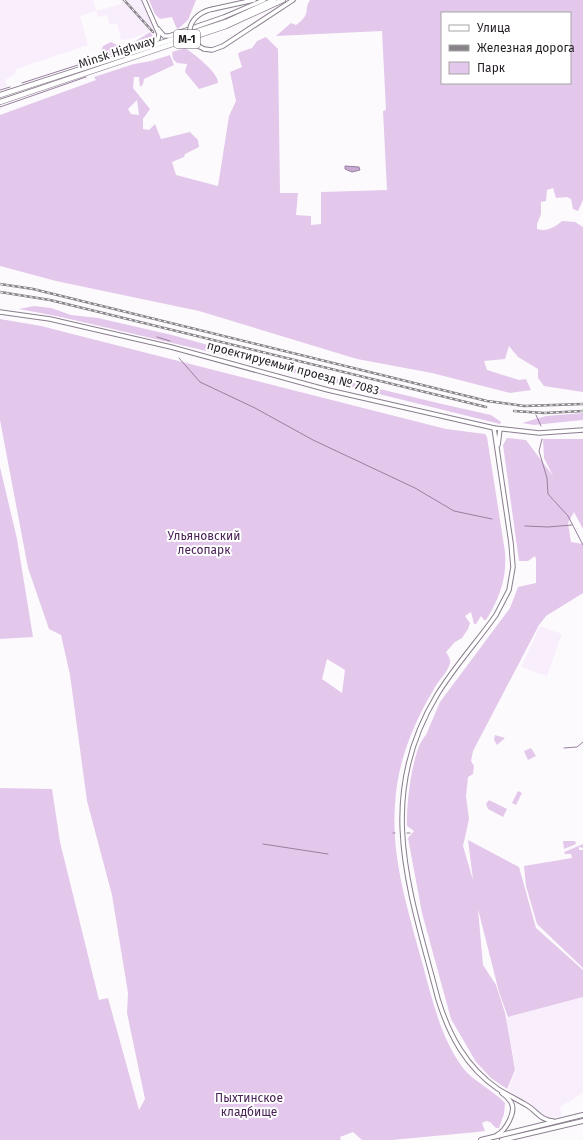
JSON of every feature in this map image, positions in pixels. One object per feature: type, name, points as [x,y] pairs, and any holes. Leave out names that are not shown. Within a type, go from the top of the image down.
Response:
[{"type":"highway","name":"Minsk Highway","points":[[0,95],[235,18],[274,0]]},
{"type":"highway","name":"Minsk Highway","points":[[0,102],[226,26],[283,0]]},
{"type":"main road","points":[[481,1140],[560,1122],[583,1115]]},
{"type":"main road","points":[[502,1140],[582,1121]]},
{"type":"street","points":[[144,0],[158,29],[164,36],[169,36],[224,17],[264,0]]},
{"type":"street","points":[[254,0],[197,14],[190,26],[192,39],[197,46],[212,50],[223,46],[293,0]]},
{"type":"street","points":[[144,49],[158,39],[158,29]]},
{"type":"street","name":"проектируемый проезд № 7083","points":[[0,312],[65,322],[202,355],[328,390],[494,428],[539,433],[583,430]]},
{"type":"street","points":[[493,1137],[500,1134],[504,1129],[512,1111],[511,1102],[467,1060],[457,1046],[443,1016],[410,886],[403,851],[401,826],[402,800],[407,770],[420,728],[437,695],[496,615],[504,602],[511,583],[512,555],[494,428]]},
{"type":"street","points":[[497,448],[500,429]]},
{"type":"street","points":[[499,1089],[528,1106],[548,1122],[560,1122]]},
{"type":"shaded area","points":[[0,0],[93,0],[96,11],[80,16],[88,45],[16,69],[15,74],[5,80],[7,86],[0,88]]},
{"type":"shaded area","points":[[120,0],[141,0],[157,33],[154,35],[150,31],[133,38],[121,40],[117,23],[110,25],[107,15],[98,17],[96,11],[121,4],[122,2]]},
{"type":"shaded area","points":[[345,166],[359,167],[360,170],[352,172],[345,169]]},
{"type":"shaded area","points":[[540,626],[562,634],[547,676],[521,667]]},
{"type":"shaded area","points":[[583,997],[583,1093],[560,1107],[562,1116],[547,1119],[539,1111],[508,1090],[516,1070],[506,1018]]},
{"type":"green space","points":[[149,0],[196,0],[188,20],[178,29],[172,17],[160,19],[155,14]]},
{"type":"green space","points":[[310,0],[583,0],[583,200],[578,211],[573,209],[571,199],[567,197],[556,198],[553,188],[547,190],[546,201],[541,202],[541,214],[537,224],[537,229],[544,230],[551,228],[562,221],[575,222],[583,227],[583,392],[544,386],[538,378],[538,369],[518,357],[509,346],[505,359],[484,361],[487,370],[519,380],[526,379],[531,390],[510,393],[432,373],[357,359],[199,311],[56,281],[0,266],[0,115],[96,80],[94,77],[134,64],[151,61],[170,55],[174,65],[144,79],[143,84],[140,87],[139,77],[134,77],[133,88],[150,109],[143,119],[143,129],[149,130],[155,124],[161,139],[190,132],[198,140],[199,147],[185,154],[184,157],[172,162],[176,175],[218,186],[229,116],[236,101],[230,72],[242,67],[238,54],[240,52],[252,48],[257,41],[266,37],[278,49],[280,193],[298,193],[296,215],[311,216],[311,225],[321,224],[321,192],[387,190],[383,111],[386,110],[382,31],[276,36],[291,23],[296,25],[306,15]],"holes":[[[137,100],[139,115],[131,114],[128,109]]]},
{"type":"green space","points":[[150,32],[153,36],[135,45],[131,44]]},
{"type":"green space","points":[[111,42],[125,49],[110,55],[99,56],[103,46]]},
{"type":"green space","points":[[185,48],[210,69],[218,83],[199,89],[185,72],[187,64],[177,63],[173,59],[172,52]]},
{"type":"green space","points":[[34,306],[51,308],[71,315],[98,318],[172,335],[284,366],[491,415],[501,422],[500,424],[198,349],[61,317],[19,309]]},
{"type":"green space","name":"Ульяновский лесопарк","points":[[0,319],[41,326],[446,429],[485,434],[487,437],[505,552],[504,579],[499,595],[486,620],[484,620],[481,616],[476,624],[474,624],[471,612],[465,616],[470,623],[468,629],[462,638],[455,642],[446,652],[450,659],[450,664],[426,702],[407,744],[396,789],[394,825],[398,864],[402,884],[411,923],[438,1017],[448,1043],[463,1068],[467,1073],[505,1103],[504,1114],[499,1128],[496,1128],[490,1122],[486,1121],[482,1123],[485,1131],[392,1140],[362,1140],[353,1132],[340,1137],[341,1140],[0,1140],[0,788],[52,789],[60,842],[99,1000],[108,998],[139,1110],[145,1099],[127,1013],[128,993],[112,895],[87,801],[70,675],[61,635],[49,629],[28,568],[0,420]],"holes":[[[327,659],[345,670],[342,693],[322,679]]]},
{"type":"green space","points":[[583,413],[583,420],[534,425],[522,423],[546,416]]},
{"type":"green space","points":[[507,438],[526,440],[553,476],[544,458],[543,439],[583,439],[583,529],[574,512],[568,523],[571,542],[583,544],[583,593],[546,616],[539,625],[473,751],[471,761],[474,766],[473,774],[468,777],[466,796],[469,819],[463,846],[473,880],[468,840],[519,867],[536,928],[583,970],[583,997],[508,1017],[499,992],[478,909],[483,965],[496,985],[505,1013],[515,1070],[507,1089],[491,1078],[476,1062],[451,1019],[422,913],[408,838],[414,831],[407,826],[407,817],[411,778],[417,752],[440,702],[510,608],[518,587],[536,583],[535,556],[528,561],[519,561],[503,445]]},
{"type":"green space","points":[[0,467],[17,539],[33,637],[0,639]]},
{"type":"green space","points":[[495,735],[505,738],[497,745],[494,740]]},
{"type":"green space","points":[[531,748],[536,756],[528,760],[524,751]]},
{"type":"green space","points":[[518,791],[522,793],[516,805],[512,803]]},
{"type":"green space","points":[[489,800],[507,809],[503,817],[488,809],[486,804]]},
{"type":"green space","points":[[563,841],[575,841],[576,844],[564,849]]},
{"type":"green space","points":[[583,844],[583,848],[579,847],[579,850],[583,850],[583,968],[537,924],[526,886],[524,866],[572,858],[571,854],[565,854],[564,852]]},
{"type":"waterway","points":[[22,83],[81,64]]},
{"type":"waterway","points":[[0,107],[86,77]]},
{"type":"waterway","points":[[0,90],[10,87]]},
{"type":"waterway","points":[[157,337],[170,341]]},
{"type":"waterway","points":[[179,358],[200,382],[255,408],[313,440],[415,488],[454,511],[492,519]]},
{"type":"waterway","points":[[536,415],[541,426]]},
{"type":"waterway","points":[[542,439],[539,451],[547,478],[548,494],[568,516],[583,545]]},
{"type":"waterway","points":[[525,526],[548,527],[572,525]]},
{"type":"waterway","points":[[564,748],[577,747],[583,742]]},
{"type":"waterway","points":[[263,844],[328,854]]},
{"type":"railway","points":[[124,0],[153,32]]},
{"type":"railway","points":[[0,284],[33,289],[487,401],[524,406],[583,404]]},
{"type":"railway","points":[[0,292],[50,300],[486,407]]},
{"type":"railway","points":[[514,411],[544,413],[583,411]]},
{"type":"park label","name":"Пыхтинское кладбище","points":[[249,1105]]}]
